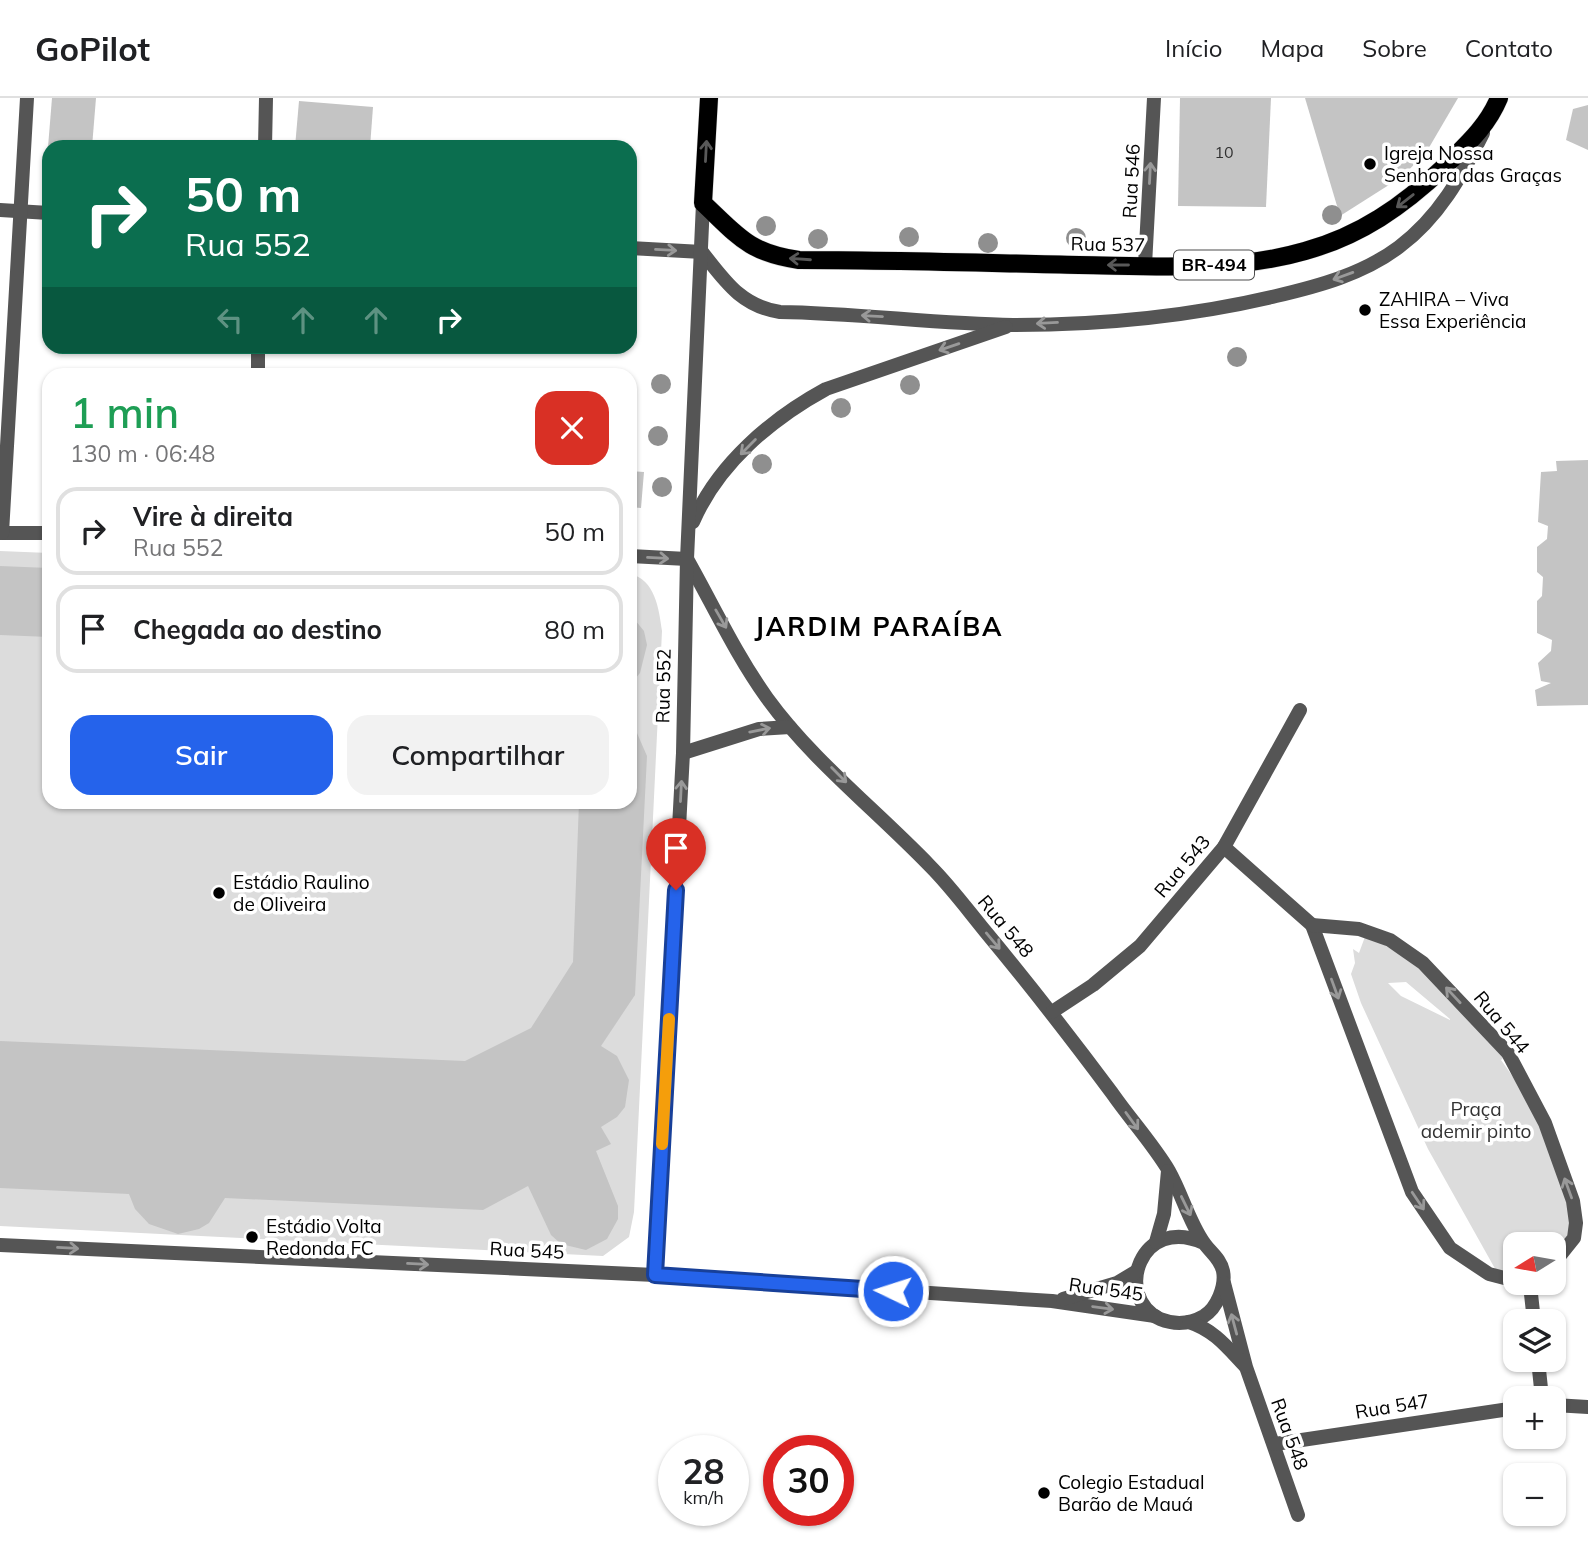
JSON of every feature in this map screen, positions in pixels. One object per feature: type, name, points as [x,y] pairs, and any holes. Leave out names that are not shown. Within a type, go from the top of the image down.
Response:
[{"type":"main road","name":"Rua 552","points":[[703,203],[709,98]]},
{"type":"main road","name":"Rua 537","points":[[703,203],[753,248],[770,255],[799,260],[1145,265],[1254,263],[1337,240],[1366,227],[1402,203],[1487,125],[1499,98]]},
{"type":"street","points":[[27,98],[1,533],[42,533]]},
{"type":"street","points":[[265,140],[266,98]]},
{"type":"street","name":"Rua 546","points":[[1145,265],[1154,98]]},
{"type":"street","name":"Rua 537","points":[[702,252],[739,297],[766,310],[1014,325],[1148,317],[1227,306],[1290,292],[1367,267],[1401,246],[1436,212],[1458,183],[1487,125]]},
{"type":"street","name":"Rua 552","points":[[655,1275],[683,753],[687,559],[703,203]]},
{"type":"street","points":[[0,210],[42,213]]},
{"type":"street","points":[[637,248],[702,252]]},
{"type":"street","name":"Rua 537","points":[[688,533],[702,500],[719,478],[762,433],[806,400],[852,379],[1014,325]]},
{"type":"street","points":[[637,556],[687,559]]},
{"type":"street","name":"Rua 548","points":[[687,559],[766,696],[790,727],[933,868],[1052,1012],[1168,1170],[1204,1243]]},
{"type":"street","name":"Rua 543","points":[[1052,1012],[1093,985],[1140,946],[1224,847],[1300,710]]},
{"type":"street","points":[[683,753],[759,729],[790,727]]},
{"type":"street","points":[[1224,847],[1312,925],[1412,1192],[1450,1248],[1489,1274],[1503,1278]]},
{"type":"street","name":"Rua 544","points":[[1312,925],[1359,929],[1390,940],[1423,963],[1508,1053],[1545,1123],[1573,1201],[1576,1223],[1574,1238],[1566,1248]]},
{"type":"street","points":[[1156,1242],[1164,1214],[1168,1170]]},
{"type":"street","points":[[1172,1236],[1189,1236],[1204,1243],[1216,1255],[1223,1282],[1216,1304],[1205,1315],[1189,1322],[1176,1323],[1155,1316],[1143,1303],[1137,1287],[1137,1271],[1144,1254],[1156,1242],[1172,1236]]},
{"type":"street","name":"Rua 545","points":[[0,1245],[655,1275],[1052,1301],[1155,1316]]},
{"type":"street","name":"Rua 545","points":[[1052,1301],[1106,1287],[1137,1271]]},
{"type":"street","name":"Rua 548","points":[[1223,1282],[1245,1367],[1275,1444],[1298,1515]]},
{"type":"street","name":"Rua 548","points":[[1189,1322],[1204,1327],[1218,1337],[1245,1367]]},
{"type":"street","points":[[1566,1406],[1588,1407]]},
{"type":"street","name":"Rua 547","points":[[1275,1444],[1503,1410]]},
{"type":"green space","points":[[0,551],[42,553],[42,809],[637,809],[637,577],[645,582],[654,596],[662,631],[634,1212],[629,1237],[603,1256],[0,1226]]},
{"type":"green space","name":"Praça ademir pinto","points":[[1366,934],[1418,965],[1507,1054],[1501,1060],[1538,1121],[1564,1187],[1573,1233],[1566,1240],[1566,1232],[1503,1232],[1503,1273],[1498,1274],[1428,1149],[1361,1003],[1351,974],[1355,963],[1353,949],[1359,953]],"holes":[[[1406,982],[1450,1020],[1401,996],[1388,983]]]},
{"type":"building","points":[[52,98],[96,98],[93,140],[49,140]]},
{"type":"building","points":[[1180,98],[1271,98],[1266,207],[1178,206]]},
{"type":"building","name":"Igreja Nossa Senhora das Graças","points":[[1305,98],[1458,98],[1427,151],[1403,176],[1340,216]]},
{"type":"building","points":[[299,101],[373,107],[371,140],[296,140]]},
{"type":"building","points":[[1588,105],[1588,150],[1566,140],[1573,109]]},
{"type":"building","points":[[1588,460],[1588,705],[1537,706],[1535,690],[1551,683],[1541,681],[1538,663],[1551,651],[1552,640],[1537,633],[1537,601],[1542,596],[1543,577],[1537,572],[1537,547],[1547,539],[1548,526],[1538,522],[1541,472],[1557,471],[1556,461]]},
{"type":"building","points":[[637,472],[644,472],[641,508],[637,508]]},
{"type":"building","points":[[0,566],[42,568],[42,637],[0,635]]},
{"type":"building","points":[[637,622],[644,631],[647,645],[637,677]]},
{"type":"building","points":[[637,733],[647,756],[635,995],[601,1046],[617,1056],[629,1080],[625,1107],[617,1117],[601,1127],[611,1144],[596,1151],[618,1206],[618,1219],[607,1239],[586,1250],[561,1244],[551,1235],[528,1186],[483,1210],[225,1198],[209,1223],[199,1229],[178,1234],[149,1224],[135,1209],[129,1194],[0,1188],[0,1041],[465,1061],[531,1028],[573,962],[579,809],[637,809]]},
{"type":"slow traffic","points":[[662,1144],[669,1019]]},
{"type":"place","name":"Igreja Nossa Senhora das Graças","points":[[1370,164]]},
{"type":"place","name":"ZAHIRA – Viva Essa Experiência","points":[[1365,310]]},
{"type":"place","name":"Estádio Raulino de Oliveira","points":[[219,893]]},
{"type":"place","name":"Estádio Volta Redonda FC","points":[[252,1237]]},
{"type":"place","name":"Colegio Estadual Barão de Mauá","points":[[1044,1493]]},
{"type":"district","name":"JARDIM PARAÍBA","points":[[879,627]]},
{"type":"route","points":[[676,890],[655,1275],[893,1291]]}]
